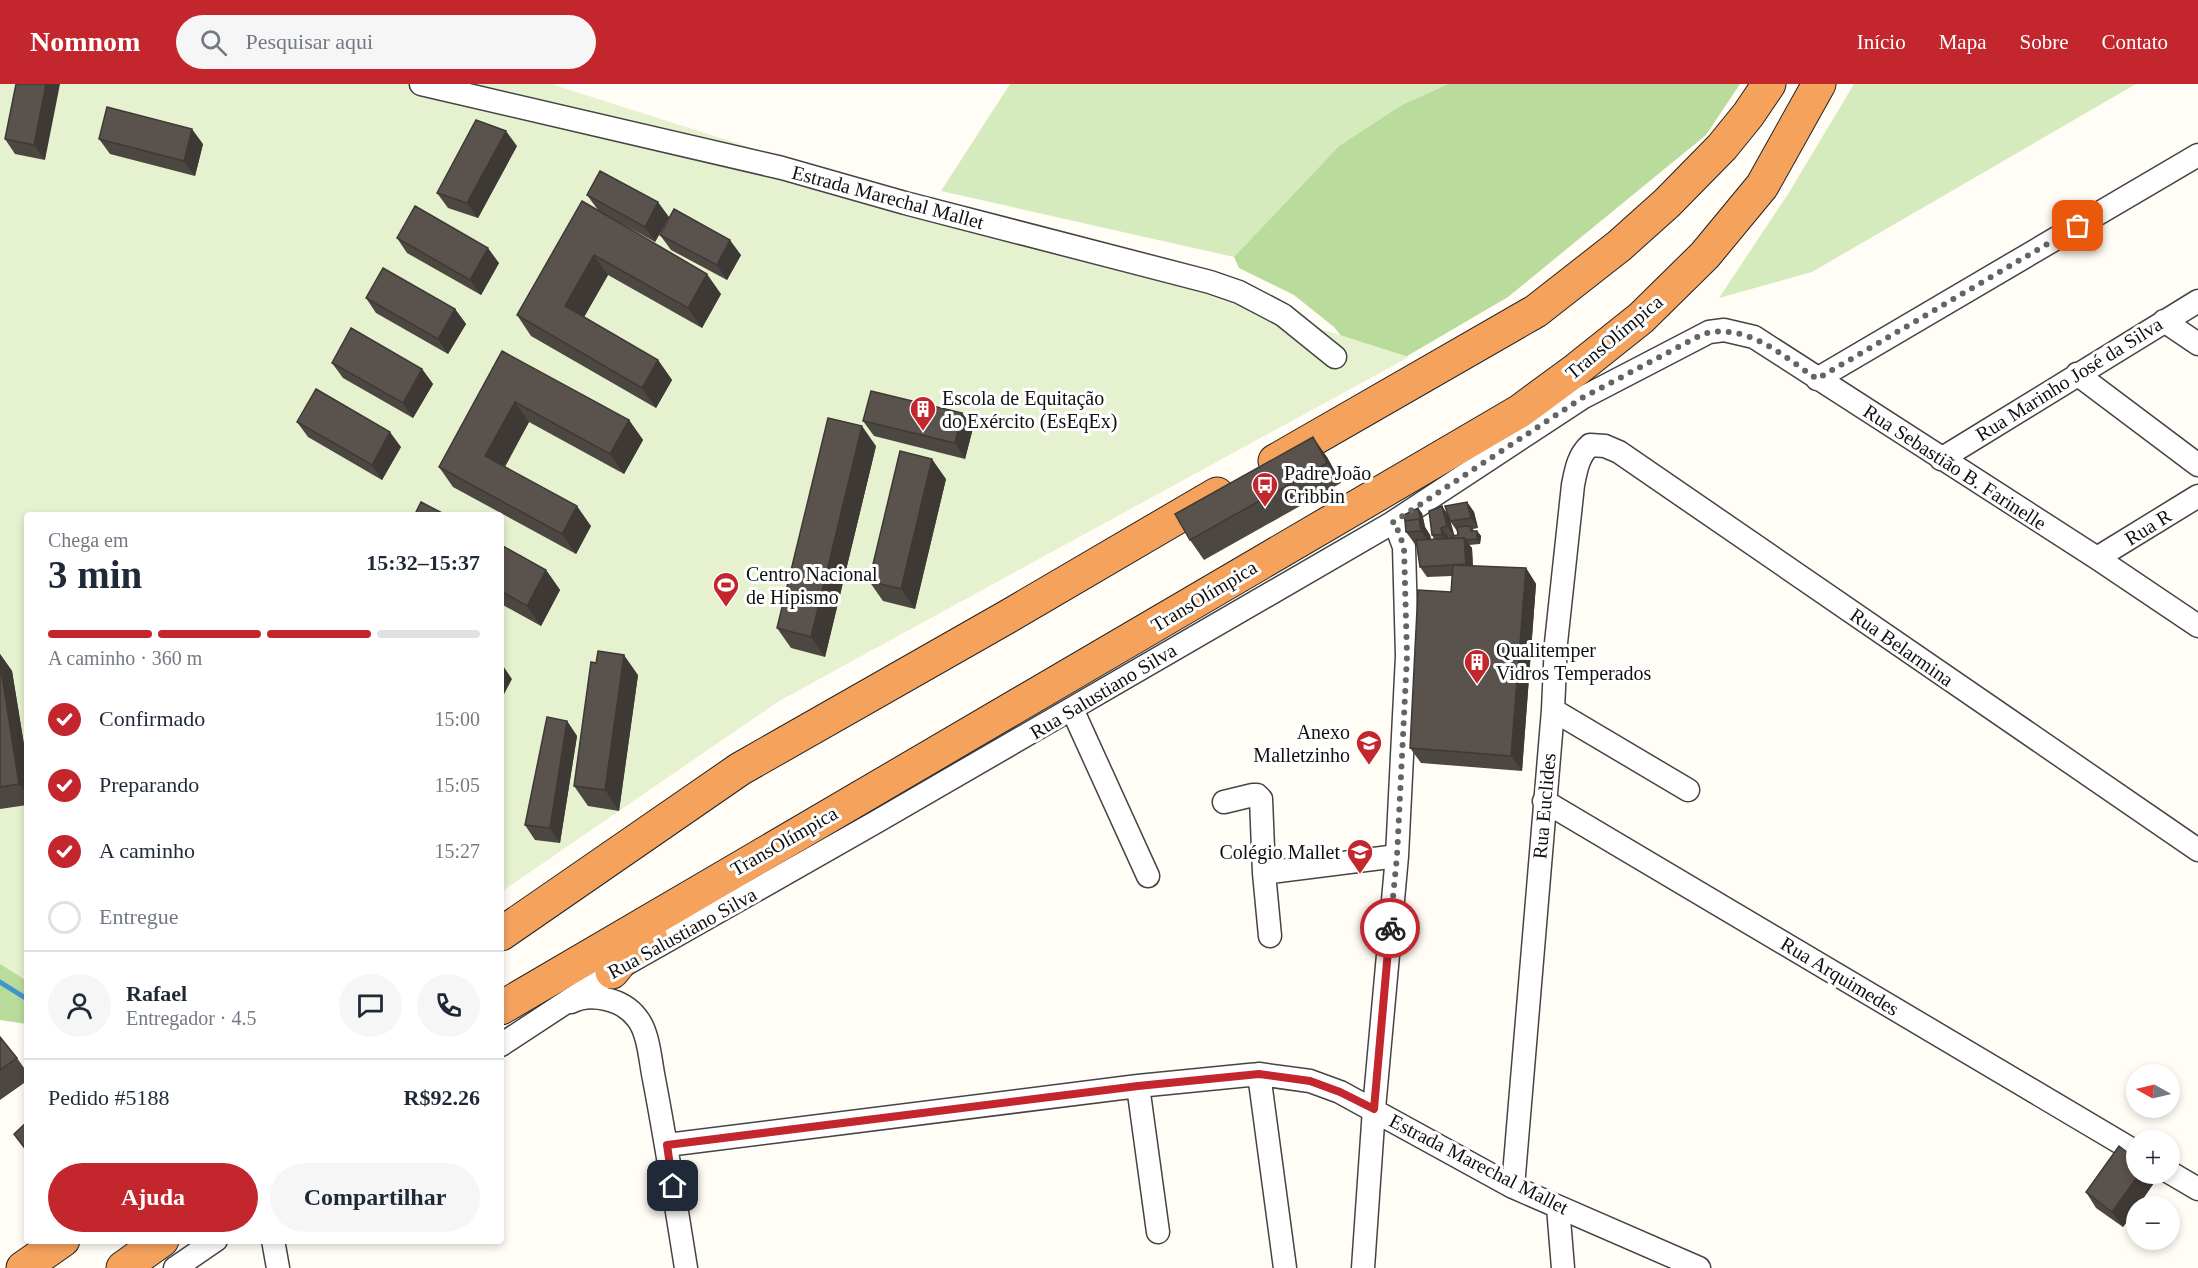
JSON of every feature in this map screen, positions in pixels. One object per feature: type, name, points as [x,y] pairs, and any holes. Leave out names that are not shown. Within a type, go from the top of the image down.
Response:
[{"type":"highway","points":[[504,932],[740,769],[1536,311],[1619,246],[1667,203],[1722,147],[1748,115],[1768,84]]},
{"type":"highway","name":"TransOlímpica","points":[[504,1006],[1520,411],[1578,369],[1641,318],[1705,255],[1762,186],[1819,84]]},
{"type":"highway","points":[[612,972],[625,956],[729,887],[968,745],[1021,705]]},
{"type":"highway","points":[[23,1268],[57,1244]]},
{"type":"highway","points":[[123,1268],[156,1244]]},
{"type":"street","name":"Estrada Marechal Mallet","points":[[421,84],[782,168],[916,206],[1210,282],[1239,292],[1283,315],[1335,357]]},
{"type":"street","points":[[1817,379],[2198,155]]},
{"type":"street","name":"Rua Marinho José da Silva","points":[[1941,459],[2198,300]]},
{"type":"street","points":[[2164,321],[2198,344]]},
{"type":"street","name":"Rua Sebastião B. Farinelle","points":[[1703,334],[1724,330],[1754,337],[2097,558],[2198,627]]},
{"type":"street","name":"Rua Salustiano Silva","points":[[504,1043],[612,972],[698,925],[1392,523],[1582,398],[1703,334]]},
{"type":"street","points":[[2077,374],[2198,465]]},
{"type":"street","name":"Rua Euclides","points":[[1513,1187],[1553,710],[1556,643],[1573,485],[1577,465],[1583,452],[1590,445],[1605,446]]},
{"type":"street","name":"Rua Belarmina","points":[[1605,446],[1618,452],[2198,850]]},
{"type":"street","name":"Rua R","points":[[2097,558],[2198,496]]},
{"type":"street","name":"Estrada Marechal Mallet","points":[[1392,523],[1397,528],[1404,547],[1407,656],[1397,856],[1374,1109],[1513,1187],[1699,1268]]},
{"type":"street","points":[[1072,709],[1148,876]]},
{"type":"street","points":[[1553,710],[1688,790]]},
{"type":"street","points":[[1224,802],[1253,795],[1262,799],[1264,873],[1270,936]]},
{"type":"street","name":"Rua Arquimedes","points":[[1544,801],[2126,1146]]},
{"type":"street","points":[[1264,873],[1397,856]]},
{"type":"street","points":[[538,1019],[578,998],[589,996],[607,999],[625,1008],[637,1018],[646,1036],[667,1145],[686,1268]]},
{"type":"street","points":[[1259,1074],[1285,1268]]},
{"type":"street","points":[[667,1145],[1138,1086],[1259,1074],[1310,1081],[1340,1092],[1374,1109],[1363,1268]]},
{"type":"street","points":[[1138,1086],[1158,1232]]},
{"type":"street","points":[[2180,1178],[2198,1189]]},
{"type":"street","points":[[1558,1207],[1563,1268]]},
{"type":"street","points":[[175,1268],[210,1244]]},
{"type":"street","points":[[274,1244],[278,1268]]},
{"type":"green space","name":"Centro Nacional de Hipismo","points":[[0,84],[551,84],[1409,357],[779,701],[504,890],[504,512],[24,512],[24,979],[0,964]]},
{"type":"green space","points":[[1010,84],[1448,84],[1400,106],[1339,146],[1234,257],[941,191]]},
{"type":"green space","points":[[1448,84],[1740,84],[1706,135],[1508,297],[1373,376],[1334,327],[1294,295],[1239,268],[1234,257],[1339,146],[1400,106]]},
{"type":"green space","points":[[1854,84],[2136,84],[1812,272],[1719,298],[1788,194]]},
{"type":"green space","points":[[24,927],[24,1024],[0,1020],[0,931]]},
{"type":"building","points":[[16,84],[46,84],[34,145],[5,139]]},
{"type":"building","points":[[107,107],[192,129],[184,161],[99,139]]},
{"type":"building","points":[[476,120],[506,131],[467,203],[437,193]]},
{"type":"building","points":[[600,171],[658,202],[645,227],[587,195]]},
{"type":"building","points":[[582,201],[707,274],[688,308],[594,255],[565,306],[658,360],[642,388],[517,315]]},
{"type":"building","points":[[415,206],[488,248],[470,280],[397,238]]},
{"type":"building","points":[[674,209],[730,240],[717,265],[660,235]]},
{"type":"building","points":[[383,268],[455,309],[438,339],[366,298]]},
{"type":"building","points":[[351,328],[422,369],[403,403],[332,363]]},
{"type":"building","points":[[502,351],[629,420],[610,454],[515,402],[485,456],[577,506],[562,534],[439,467]]},
{"type":"building","points":[[316,389],[390,432],[372,465],[297,422]]},
{"type":"building","points":[[871,391],[962,413],[955,443],[863,421]]},
{"type":"building","points":[[828,418],[862,426],[811,637],[777,628]]},
{"type":"building","points":[[1313,437],[1327,463],[1190,540],[1175,514]]},
{"type":"building","points":[[900,451],[932,459],[901,589],[869,581]]},
{"type":"building","points":[[421,502],[440,512],[416,512]]},
{"type":"building","points":[[1467,502],[1471,518],[1450,521],[1445,506]]},
{"type":"building","points":[[1442,506],[1447,526],[1441,528],[1442,535],[1432,535],[1429,511]]},
{"type":"building","points":[[1418,508],[1421,522],[1419,519],[1405,521],[1404,515]]},
{"type":"building","points":[[1419,519],[1421,531],[1406,532],[1405,521]]},
{"type":"building","points":[[1470,526],[1471,531],[1477,531],[1477,539],[1452,538],[1458,535],[1457,527]]},
{"type":"building","points":[[1464,538],[1466,564],[1420,567],[1416,540]]},
{"type":"building","points":[[504,547],[546,570],[527,606],[504,593]]},
{"type":"building","name":"Qualitemper Vidros Temperados","points":[[1453,565],[1526,568],[1511,756],[1410,748],[1418,590],[1451,592]]},
{"type":"building","points":[[598,651],[624,655],[605,790],[574,786],[591,662],[596,663]]},
{"type":"building","points":[[0,663],[19,784],[0,787]]},
{"type":"building","points":[[547,717],[567,721],[550,828],[525,825]]},
{"type":"building","points":[[0,1037],[17,1058],[0,1070]]},
{"type":"building","points":[[24,1125],[24,1147],[14,1134]]},
{"type":"building","points":[[2119,1146],[2126,1151],[2126,1184],[2132,1184],[2112,1212],[2086,1192]]},
{"type":"waterway","points":[[0,982],[24,997]]},
{"type":"way so far","points":[[1390,928],[1397,856],[1407,656],[1404,547],[1397,528],[1392,523],[1582,398],[1703,334],[1724,330],[1754,337],[1817,379],[2078,226]]},
{"type":"place","name":"Escola de Equitação do Exército (EsEqEx)","points":[[923,432]]},
{"type":"place","name":"Padre João Cribbin","points":[[1265,508]]},
{"type":"place","name":"Centro Nacional de Hipismo","points":[[726,608]]},
{"type":"place","name":"Qualitemper Vidros Temperados","points":[[1477,685]]},
{"type":"place","name":"Anexo Malletzinho","points":[[1369,766]]},
{"type":"place","name":"Colégio Mallet","points":[[1360,875]]},
{"type":"route","points":[[673,1186],[667,1145],[1138,1086],[1259,1074],[1310,1081],[1340,1092],[1374,1109],[1390,928]]}]
